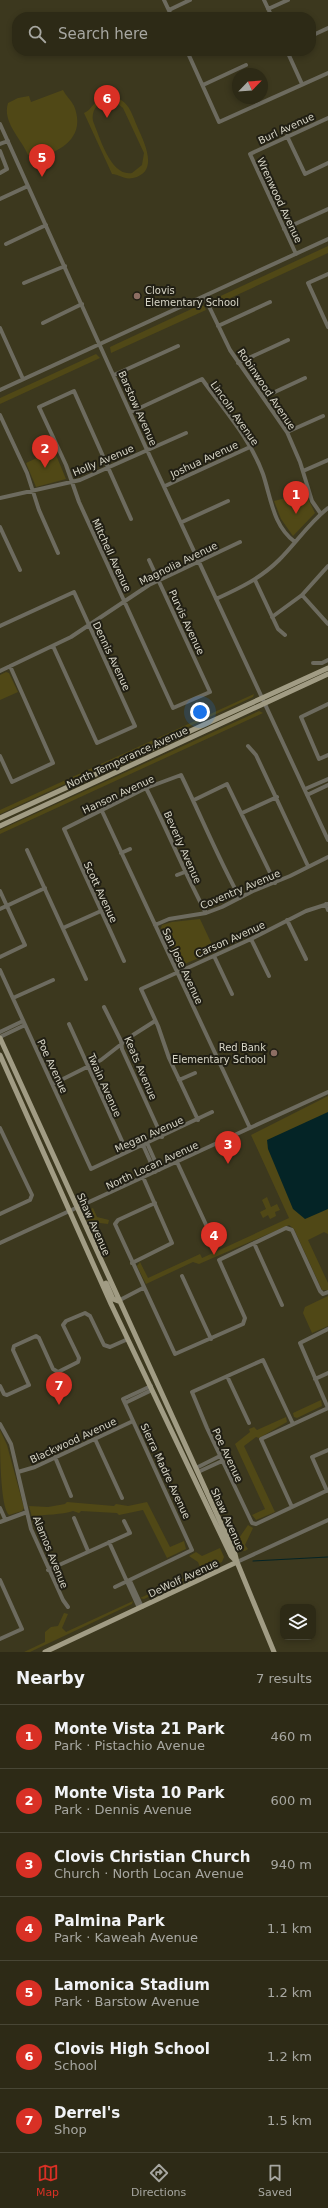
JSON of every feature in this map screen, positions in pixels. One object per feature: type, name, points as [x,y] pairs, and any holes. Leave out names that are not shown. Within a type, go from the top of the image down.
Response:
[{"type":"main road","name":"North Temperance Avenue","points":[[0,826],[263,701],[328,668]]},
{"type":"main road","name":"North Temperance Avenue","points":[[0,818],[263,701],[328,674]]},
{"type":"main road","name":"Shaw Avenue","points":[[0,1037],[118,1300],[236,1554],[237,1562]]},
{"type":"main road","name":"Shaw Avenue","points":[[0,1055],[93,1263],[175,1440],[231,1556],[237,1562]]},
{"type":"main road","points":[[93,1263],[113,1299],[118,1300]]},
{"type":"main road","points":[[151,1388],[155,1388],[167,1414],[177,1426]]},
{"type":"main road","points":[[175,1440],[193,1470],[197,1470]]},
{"type":"main road","points":[[237,1562],[274,1652]]},
{"type":"main road","name":"DeWolf Avenue","points":[[45,1652],[237,1562]]},
{"type":"street","points":[[164,0],[169,10],[190,0]]},
{"type":"street","points":[[264,0],[270,12]]},
{"type":"street","points":[[268,9],[288,0]]},
{"type":"street","points":[[316,34],[328,28]]},
{"type":"street","points":[[189,56],[219,122],[328,72]]},
{"type":"street","points":[[289,56],[302,84]]},
{"type":"street","points":[[203,85],[246,65]]},
{"type":"street","name":"Burl Avenue","points":[[250,154],[328,118]]},
{"type":"street","name":"Barstow Avenue","points":[[0,124],[101,344],[147,450],[182,522],[216,599],[328,840]]},
{"type":"street","points":[[287,136],[305,174],[328,163]]},
{"type":"street","points":[[0,144],[8,141]]},
{"type":"street","points":[[0,151],[7,169],[0,174]]},
{"type":"street","name":"Wrenwood Avenue","points":[[250,154],[296,254]]},
{"type":"street","points":[[0,199],[28,186]]},
{"type":"street","points":[[284,229],[328,209]]},
{"type":"street","points":[[6,244],[46,225]]},
{"type":"street","points":[[0,390],[328,239]]},
{"type":"street","points":[[24,283],[65,266]]},
{"type":"street","points":[[328,274],[308,283],[328,327]]},
{"type":"street","name":"Robinwood Avenue","points":[[204,296],[238,363],[264,397],[287,432],[303,471],[312,501],[321,514]]},
{"type":"street","points":[[218,326],[270,302]]},
{"type":"street","points":[[43,323],[82,304]]},
{"type":"street","points":[[0,328],[23,379]]},
{"type":"street","points":[[238,363],[288,340]]},
{"type":"street","points":[[114,375],[178,346]]},
{"type":"street","points":[[264,397],[305,378]]},
{"type":"street","name":"Lincoln Avenue","points":[[131,412],[202,379],[250,447],[263,474],[277,519],[284,531],[295,542]]},
{"type":"street","name":"Mitchell Avenue","points":[[109,467],[74,391],[39,407],[124,601],[173,708]]},
{"type":"street","points":[[0,415],[27,473],[32,492],[58,553]]},
{"type":"street","points":[[287,432],[323,416]]},
{"type":"street","name":"Holly Avenue","points":[[0,498],[72,482],[186,433]]},
{"type":"street","name":"Joshua Avenue","points":[[165,486],[250,447]]},
{"type":"street","points":[[303,471],[328,460]]},
{"type":"street","points":[[109,467],[131,519]]},
{"type":"street","points":[[182,522],[228,501]]},
{"type":"street","points":[[216,599],[255,580],[279,560],[328,508]]},
{"type":"street","points":[[0,528],[20,570]]},
{"type":"street","name":"Magnolia Avenue","points":[[0,671],[53,646],[89,626],[124,601],[159,580],[240,542]]},
{"type":"street","name":"Purvis Avenue","points":[[149,560],[210,692],[173,708]]},
{"type":"street","points":[[272,617],[302,595],[328,566]]},
{"type":"street","points":[[255,580],[278,629],[285,635]]},
{"type":"street","name":"Dennis Avenue","points":[[0,626],[74,592],[135,726],[97,743],[53,646]]},
{"type":"street","points":[[302,595],[328,623]]},
{"type":"street","points":[[313,663],[322,663],[328,660]]},
{"type":"street","points":[[0,756],[12,782],[54,763],[10,666]]},
{"type":"street","points":[[328,704],[300,717],[319,759],[328,755]]},
{"type":"street","points":[[248,746],[256,755],[308,866]]},
{"type":"street","name":"Hanson Avenue","points":[[64,829],[146,788],[181,775],[194,800]]},
{"type":"street","points":[[304,789],[328,779]]},
{"type":"street","points":[[240,898],[224,868],[194,800],[227,784],[275,883]]},
{"type":"street","points":[[307,795],[328,785]]},
{"type":"street","name":"Beverly Avenue","points":[[146,788],[170,836],[184,872],[206,913]]},
{"type":"street","points":[[242,813],[276,797]]},
{"type":"street","name":"San Jose Avenue","points":[[102,811],[250,1128]]},
{"type":"street","name":"Scott Avenue","points":[[64,829],[124,961]]},
{"type":"street","points":[[121,853],[130,849]]},
{"type":"street","points":[[28,850],[86,979]]},
{"type":"street","name":"Coventry Avenue","points":[[155,925],[169,919],[206,913],[275,883],[328,857]]},
{"type":"street","points":[[177,875],[184,872]]},
{"type":"street","points":[[0,909],[45,888]]},
{"type":"street","points":[[0,891],[25,946],[0,957]]},
{"type":"street","points":[[327,903],[328,910]]},
{"type":"street","name":"Carson Avenue","points":[[156,1021],[141,989],[251,939],[287,920],[327,903]]},
{"type":"street","points":[[63,928],[101,911]]},
{"type":"street","points":[[287,920],[306,959]]},
{"type":"street","points":[[251,939],[269,976]]},
{"type":"street","points":[[214,956],[232,994]]},
{"type":"street","name":"Poe Avenue","points":[[0,970],[91,1169]]},
{"type":"street","points":[[13,998],[52,980]]},
{"type":"street","name":"Keats Avenue","points":[[104,1007],[162,1137]]},
{"type":"street","points":[[53,1084],[101,1060],[133,1035],[156,1021],[179,1080],[198,1120]]},
{"type":"street","points":[[0,1032],[24,1023]]},
{"type":"street","points":[[0,1037],[24,1023]]},
{"type":"street","name":"Twain Avenue","points":[[69,1024],[127,1152]]},
{"type":"street","points":[[179,1080],[195,1073]]},
{"type":"street","name":"North Locan Avenue","points":[[0,1243],[328,1092]]},
{"type":"street","name":"Megan Avenue","points":[[91,1169],[162,1137],[212,1112]]},
{"type":"street","points":[[0,1128],[20,1168],[32,1198],[0,1214]]},
{"type":"street","points":[[145,1144],[157,1171]]},
{"type":"street","points":[[177,1162],[208,1229]]},
{"type":"street","points":[[132,1263],[172,1243],[143,1177]]},
{"type":"street","points":[[155,1203],[118,1220],[115,1223],[143,1288],[175,1354],[246,1321],[219,1260],[290,1228],[320,1291],[323,1294],[328,1292]]},
{"type":"street","points":[[254,1243],[282,1305]]},
{"type":"street","points":[[182,1276],[211,1338]]},
{"type":"street","points":[[118,1300],[143,1288]]},
{"type":"street","points":[[0,1386],[4,1394],[7,1395],[29,1385],[13,1350],[14,1346],[36,1336],[39,1338],[53,1369],[58,1372],[78,1362],[79,1358],[64,1325],[66,1321],[85,1313],[90,1316],[104,1345],[110,1348],[128,1339]]},
{"type":"street","points":[[328,1330],[300,1343],[328,1408],[262,1439],[292,1507],[327,1490],[312,1457],[328,1450]]},
{"type":"street","points":[[249,1423],[227,1376],[263,1360],[293,1424]]},
{"type":"street","points":[[315,1379],[328,1373]]},
{"type":"street","name":"Poe Avenue","points":[[227,1376],[192,1392],[221,1459],[252,1523],[256,1524],[292,1507]]},
{"type":"street","name":"Sierra Madre Avenue","points":[[128,1581],[192,1550],[124,1401],[151,1388]]},
{"type":"street","name":"Blackwood Avenue","points":[[18,1472],[96,1439],[133,1421]]},
{"type":"street","name":"Alamos Avenue","points":[[0,1424],[8,1436],[14,1454],[31,1529],[48,1570],[68,1607]]},
{"type":"street","points":[[96,1439],[122,1498]]},
{"type":"street","points":[[55,1457],[71,1496]]},
{"type":"street","points":[[197,1470],[221,1459]]},
{"type":"street","points":[[0,1508],[5,1519]]},
{"type":"street","points":[[0,1522],[27,1512]]},
{"type":"street","points":[[74,1518],[88,1552]]},
{"type":"street","name":"DeWolf Avenue","points":[[237,1562],[328,1520]]},
{"type":"street","points":[[48,1570],[130,1533],[124,1521]]},
{"type":"street","points":[[109,1542],[140,1608]]},
{"type":"street","points":[[0,1580],[22,1629],[0,1639]]},
{"type":"street","points":[[115,1587],[128,1581]]},
{"type":"shaded area","points":[[63,90],[74,106],[77,117],[77,127],[74,135],[61,148],[52,153],[33,159],[30,154],[28,155],[13,130],[8,117],[8,103],[18,98],[29,96],[31,102]]},
{"type":"shaded area","points":[[104,96],[113,96],[124,102],[131,112],[148,156],[146,170],[141,175],[133,178],[124,178],[112,174],[84,113],[87,112],[95,102]],"holes":[[[110,100],[123,108],[144,153],[142,165],[132,173],[125,173],[112,163],[107,155],[93,121],[94,110],[99,104]]]},
{"type":"shaded area","points":[[328,246],[328,253],[213,306],[212,300]]},
{"type":"shaded area","points":[[200,305],[204,306],[206,310],[111,353],[110,347]]},
{"type":"shaded area","points":[[96,354],[100,358],[0,404],[0,398]]},
{"type":"shaded area","points":[[54,450],[66,479],[36,487],[26,463]]},
{"type":"shaded area","points":[[305,493],[315,513],[293,536],[281,519],[274,501]]},
{"type":"shaded area","points":[[6,672],[9,673],[18,692],[0,700],[0,675]]},
{"type":"shaded area","points":[[254,694],[253,697],[0,814],[0,810]]},
{"type":"shaded area","points":[[259,711],[263,713],[0,834],[0,830]]},
{"type":"shaded area","points":[[200,919],[215,951],[180,966],[161,928],[162,925],[172,922]]},
{"type":"shaded area","points":[[328,1096],[328,1234],[324,1232],[308,1240],[328,1283],[328,1290],[322,1290],[294,1229],[289,1225],[199,1264],[193,1262],[146,1284],[137,1266],[140,1262],[148,1278],[200,1254],[202,1258],[289,1218],[251,1135]]},
{"type":"shaded area","points":[[267,1197],[271,1207],[277,1204],[280,1210],[275,1212],[276,1216],[270,1219],[268,1215],[263,1218],[260,1212],[266,1209],[262,1200]]},
{"type":"shaded area","points":[[93,1208],[97,1217],[109,1220],[108,1224],[100,1223],[91,1227],[86,1215],[87,1211]]},
{"type":"shaded area","points":[[328,1296],[328,1326],[312,1333],[303,1313],[305,1307]]},
{"type":"shaded area","points":[[321,1400],[322,1406],[297,1418],[294,1417],[293,1413]]},
{"type":"shaded area","points":[[286,1417],[287,1422],[259,1438],[256,1437],[244,1446],[275,1512],[256,1520],[252,1515],[265,1509],[235,1444],[250,1432],[249,1429],[254,1427],[257,1430]]},
{"type":"shaded area","points":[[0,1430],[7,1445],[24,1508],[22,1511],[9,1515],[6,1510],[2,1489]]},
{"type":"shaded area","points":[[67,1502],[114,1506],[116,1504],[128,1506],[147,1502],[170,1547],[184,1541],[186,1549],[167,1558],[143,1510],[119,1515],[117,1513],[81,1511],[79,1513],[73,1511],[32,1517],[29,1506],[48,1507],[65,1504]]},
{"type":"shaded area","points":[[248,1525],[253,1528],[245,1545],[248,1549],[245,1551],[241,1550],[237,1541]]},
{"type":"shaded area","points":[[220,1548],[224,1557],[222,1562],[144,1599],[140,1598],[201,1570],[198,1562],[189,1556],[196,1552],[202,1556]]},
{"type":"shaded area","points":[[133,1601],[132,1604],[30,1652],[24,1652],[45,1642],[45,1632],[51,1627],[58,1626],[64,1613],[68,1614],[62,1628],[66,1632]]},
{"type":"water","points":[[328,1112],[328,1209],[305,1219],[293,1209],[268,1149],[267,1140]]},
{"type":"waterway","points":[[253,1561],[328,1557]]},
{"type":"place","name":"Clovis High School","points":[[107,118]]},
{"type":"place","name":"Lamonica Stadium","points":[[42,177]]},
{"type":"place","name":"Clovis Elementary School","points":[[137,296]]},
{"type":"place","name":"Monte Vista 10 Park","points":[[45,468]]},
{"type":"place","name":"Monte Vista 21 Park","points":[[296,514]]},
{"type":"place","name":"Red Bank Elementary School","points":[[274,1053]]},
{"type":"place","name":"Clovis Christian Church","points":[[228,1164]]},
{"type":"place","name":"Palmina Park","points":[[214,1255]]},
{"type":"place","name":"Derrel's","points":[[59,1405]]}]
